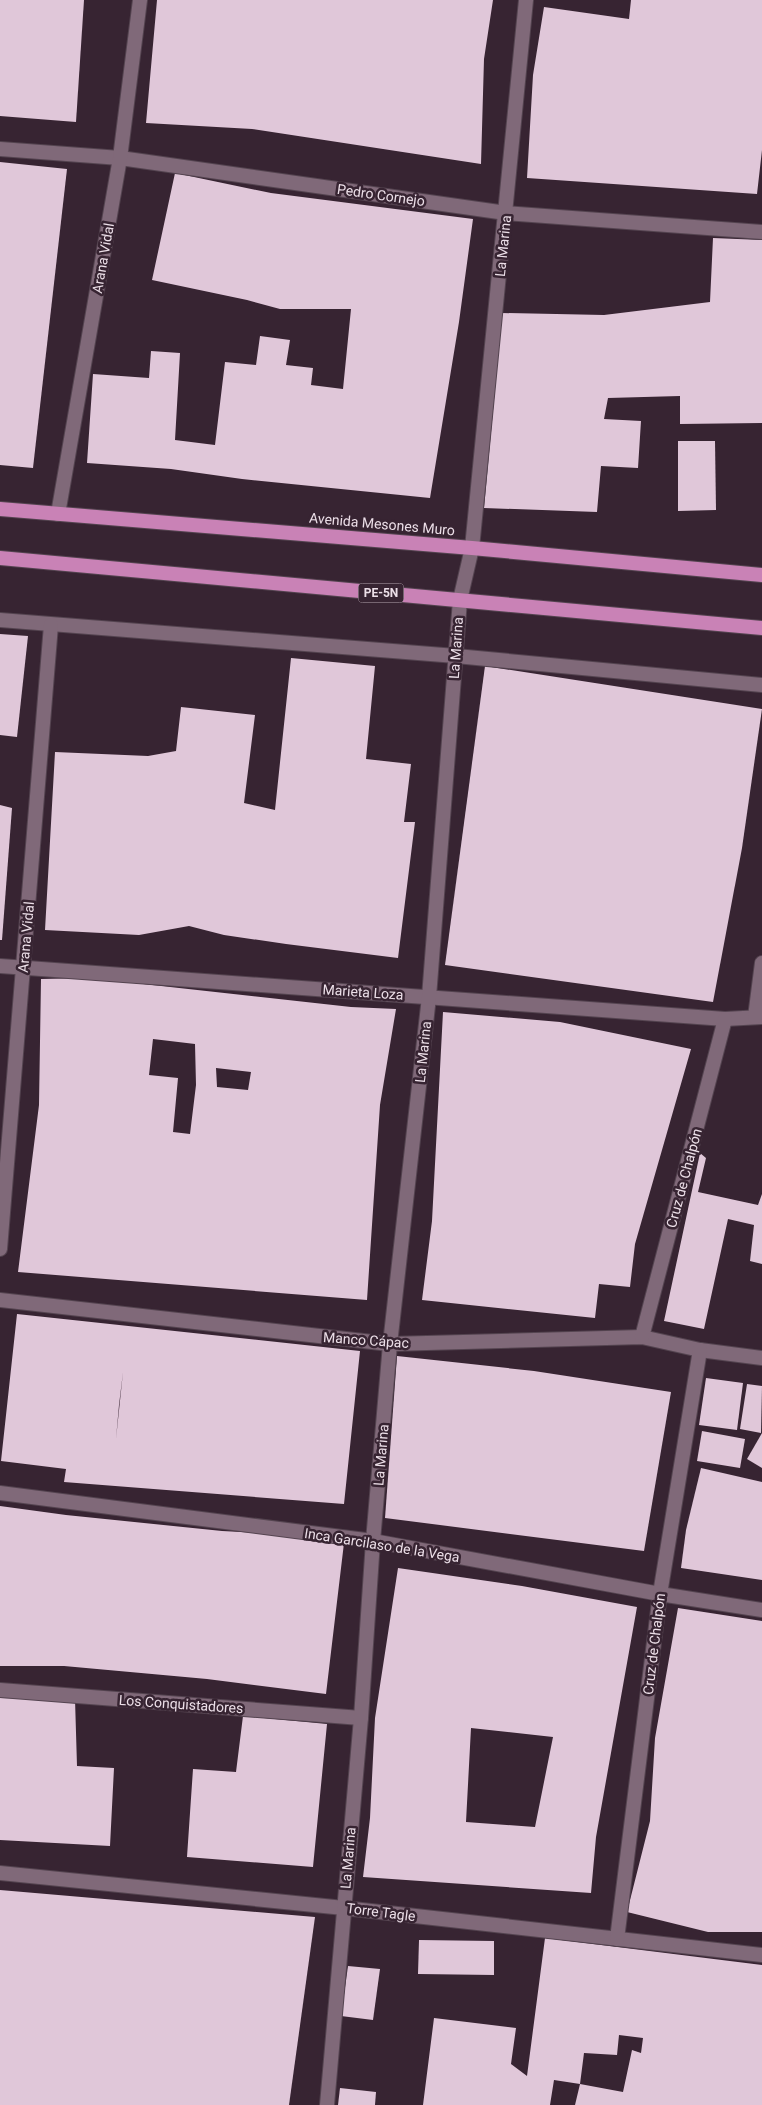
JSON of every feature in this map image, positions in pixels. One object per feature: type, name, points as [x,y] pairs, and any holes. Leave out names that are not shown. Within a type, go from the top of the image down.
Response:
[{"type":"highway","name":"Avenida Mesones Muro","points":[[0,508],[762,575]]},
{"type":"highway","name":"PE-5N","points":[[0,558],[762,628]]},
{"type":"street","name":"Arana Vidal","points":[[58,514],[120,158],[140,0]]},
{"type":"street","name":"La Marina","points":[[327,2105],[361,1718],[373,1541],[390,1344],[429,997],[460,600],[472,548],[526,0]]},
{"type":"street","name":"Pedro Cornejo","points":[[0,149],[120,158],[506,213],[762,232]]},
{"type":"street","points":[[0,620],[456,656],[762,686]]},
{"type":"street","name":"Arana Vidal","points":[[0,1249],[51,625]]},
{"type":"street","points":[[759,1017],[762,963]]},
{"type":"street","name":"Marieta Loza","points":[[0,966],[726,1019],[759,1017]]},
{"type":"street","name":"Cruz de Chalpón","points":[[642,1337],[726,1019]]},
{"type":"street","name":"Manco Cápac","points":[[0,1300],[390,1344],[642,1337],[700,1350],[762,1358]]},
{"type":"street","name":"Cruz de Chalpón","points":[[617,1939],[660,1594],[700,1350]]},
{"type":"street","name":"Inca Garcilaso de la Vega","points":[[0,1493],[373,1541],[660,1594],[762,1610]]},
{"type":"street","name":"Los Conquistadores","points":[[0,1690],[361,1718]]},
{"type":"street","name":"Torre Tagle","points":[[0,1873],[344,1908],[762,1955]]},
{"type":"building","points":[[0,0],[84,0],[76,122],[0,116]]},
{"type":"building","points":[[157,0],[493,0],[484,59],[481,164],[252,129],[146,123]]},
{"type":"building","points":[[631,0],[762,0],[762,150],[757,194],[527,178],[533,75],[544,7],[629,19]]},
{"type":"building","points":[[0,162],[67,169],[33,468],[0,465]]},
{"type":"building","points":[[175,173],[271,193],[473,219],[459,322],[430,498],[242,479],[171,469],[87,463],[93,374],[149,378],[151,351],[180,353],[175,440],[215,445],[225,362],[256,365],[260,336],[290,340],[286,365],[313,368],[311,385],[343,389],[351,309],[280,309],[152,280]]},
{"type":"building","points":[[713,238],[762,240],[762,423],[680,424],[680,396],[608,398],[604,419],[641,421],[638,468],[601,466],[597,512],[484,508],[502,313],[604,315],[710,302]]},
{"type":"building","points":[[678,441],[715,441],[716,510],[678,511]]},
{"type":"building","points":[[0,634],[28,636],[17,737],[0,735]]},
{"type":"building","points":[[291,658],[375,666],[366,759],[411,764],[404,822],[415,822],[398,958],[224,935],[189,926],[139,935],[45,930],[55,752],[148,756],[176,751],[181,707],[255,715],[244,803],[275,810]]},
{"type":"building","points":[[485,666],[762,709],[742,848],[713,1002],[445,965]]},
{"type":"building","points":[[0,805],[12,808],[2,940],[0,940]]},
{"type":"building","points":[[89,978],[351,1007],[396,1009],[380,1105],[367,1300],[18,1272],[39,1105],[41,979]],"holes":[[[153,1039],[195,1044],[196,1085],[190,1134],[173,1132],[178,1078],[149,1075]],[[216,1068],[251,1072],[248,1090],[217,1087]]]},
{"type":"building","points":[[443,1012],[560,1022],[691,1049],[635,1244],[630,1287],[599,1284],[595,1318],[422,1300],[432,1221]]},
{"type":"building","points":[[700,1153],[706,1158],[698,1192],[758,1205],[762,1194],[762,1264],[750,1261],[754,1225],[728,1219],[704,1329],[664,1321]]},
{"type":"building","points":[[17,1314],[360,1351],[344,1504],[64,1482],[66,1469],[1,1461]],"holes":[[[123,1372],[116,1439],[119,1405]]]},
{"type":"building","points":[[397,1356],[534,1371],[671,1392],[644,1551],[385,1518]]},
{"type":"building","points":[[706,1378],[743,1383],[737,1430],[699,1425]]},
{"type":"building","points":[[747,1384],[762,1386],[761,1433],[740,1429]]},
{"type":"building","points":[[702,1431],[745,1439],[740,1468],[697,1461]]},
{"type":"building","points":[[762,1433],[762,1468],[747,1459]]},
{"type":"building","points":[[701,1468],[762,1482],[762,1580],[681,1568],[686,1530]]},
{"type":"building","points":[[0,1506],[66,1515],[222,1531],[277,1534],[344,1543],[326,1694],[207,1679],[64,1666],[0,1666]]},
{"type":"building","points":[[398,1568],[522,1586],[637,1607],[596,1837],[591,1893],[363,1877],[370,1818],[375,1718]],"holes":[[[471,1728],[553,1737],[535,1827],[466,1822]]]},
{"type":"building","points":[[678,1608],[762,1621],[762,1932],[708,1932],[627,1912],[650,1821],[655,1738]]},
{"type":"building","points":[[0,1698],[75,1699],[77,1766],[114,1768],[110,1846],[0,1840]]},
{"type":"building","points":[[243,1716],[327,1724],[313,1867],[187,1857],[193,1769],[236,1772]]},
{"type":"building","points":[[0,1890],[315,1917],[289,2105],[0,2105]]},
{"type":"building","points":[[545,1938],[762,1965],[762,2105],[575,2105],[580,2084],[554,2080],[550,2105],[423,2105],[434,2018],[516,2028],[511,2064],[527,2076]],"holes":[[[619,2035],[643,2038],[641,2053],[632,2050],[623,2092],[580,2084],[584,2053],[617,2055]]]},
{"type":"building","points":[[419,1940],[494,1941],[494,1975],[418,1974]]},
{"type":"building","points":[[348,1966],[380,1969],[373,2020],[341,2016]]},
{"type":"building","points":[[340,2088],[376,2092],[375,2105],[338,2105]]}]
